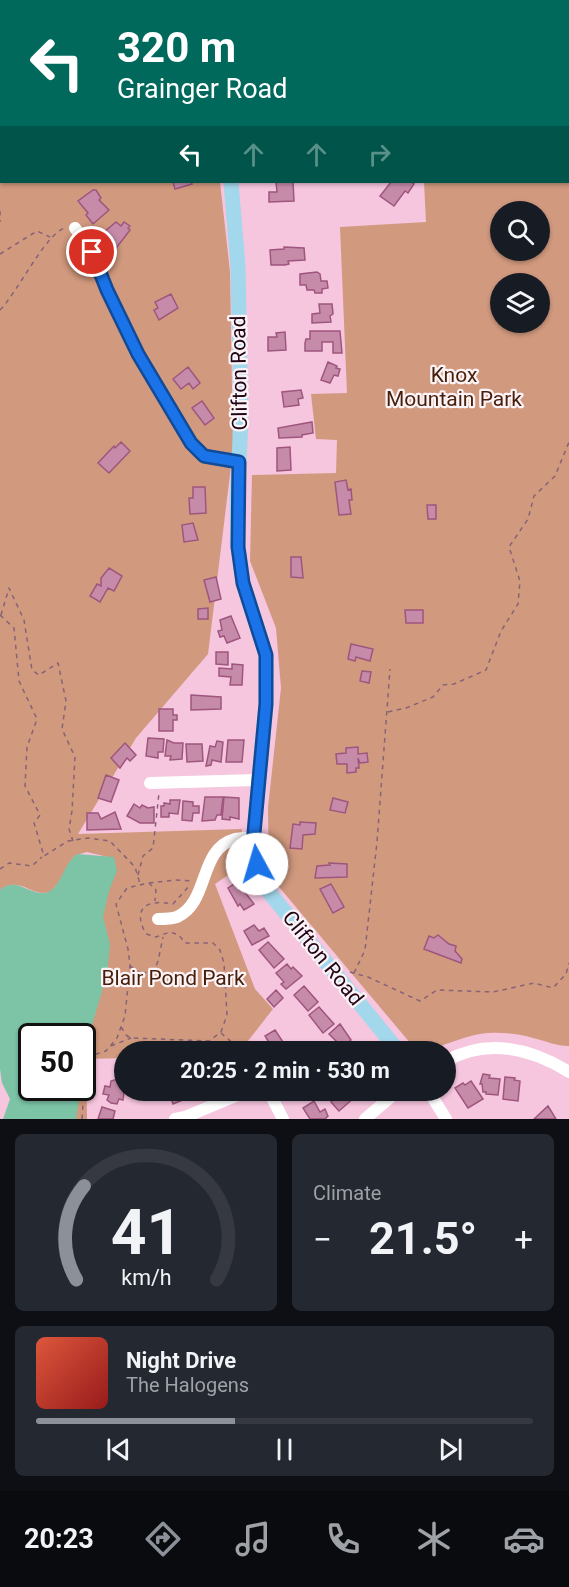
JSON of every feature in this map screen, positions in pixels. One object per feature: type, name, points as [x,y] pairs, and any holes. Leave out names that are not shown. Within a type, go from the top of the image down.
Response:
[{"type":"main road","name":"Clifton Road","points":[[231,183],[238,266],[241,420],[238,547],[243,583],[266,655],[266,704],[254,837],[257,864],[268,891],[390,1041]]},
{"type":"street","points":[[75,228],[92,252],[107,290],[138,354],[191,443],[204,456],[239,462]]},
{"type":"street","points":[[154,783],[259,780]]},
{"type":"street","points":[[158,919],[175,918],[187,910],[199,893],[210,861],[219,848],[234,839],[254,837]]},
{"type":"street","points":[[456,1057],[476,1050],[505,1048],[530,1052],[550,1060],[569,1072]]},
{"type":"street","points":[[175,1119],[224,1101]]},
{"type":"street","points":[[274,1101],[283,1119]]},
{"type":"street","points":[[365,1119],[386,1101]]},
{"type":"street","points":[[435,1101],[446,1119]]},
{"type":"path","points":[[0,211],[0,222]]},
{"type":"path","points":[[0,310],[10,300],[51,237],[62,228],[75,228]]},
{"type":"path","points":[[0,254],[37,231],[51,237]]},
{"type":"path","points":[[388,712],[406,708],[434,696],[443,685],[454,684],[486,670],[501,632],[518,604],[520,581],[509,547],[528,519],[534,496],[555,476],[569,442]]},
{"type":"path","points":[[44,856],[34,823],[40,815],[25,786],[27,747],[37,719],[19,681],[14,628],[1,615],[9,588],[24,620],[32,670],[39,675],[58,663],[66,700],[62,729],[75,757],[69,829],[73,841]]},
{"type":"path","points":[[354,973],[365,950],[377,842],[390,669]]},
{"type":"path","points":[[138,876],[142,856],[153,848],[154,783]]},
{"type":"path","points":[[0,868],[9,863],[32,866],[68,842],[88,838],[110,841],[135,867],[140,884]]},
{"type":"path","points":[[82,1119],[86,1057],[106,1051],[110,1047],[117,1038],[121,1027],[125,1016],[130,965],[116,904],[127,888],[140,884],[193,880],[173,904],[155,901],[146,905],[141,913],[140,924],[146,934],[156,938],[170,932],[179,935],[184,943],[213,943],[220,950],[225,963],[227,1015],[221,1032],[208,1041],[132,1038],[127,1036],[121,1027]]},
{"type":"path","points":[[149,883],[156,890],[155,901]]},
{"type":"path","points":[[127,984],[133,977],[155,969],[163,936]]},
{"type":"path","points":[[330,966],[368,976],[420,1001],[437,990],[493,992],[534,983],[553,988],[566,974],[569,963]]},
{"type":"path","points":[[130,965],[142,974]]},
{"type":"path","points":[[221,1032],[231,1041]]},
{"type":"path","points":[[110,1047],[132,1038]]},
{"type":"green space","name":"Blair Pond Park","points":[[0,183],[220,183],[230,272],[233,450],[208,654],[136,738],[78,834],[242,829],[240,867],[215,884],[255,989],[273,1009],[248,1041],[114,1041],[114,1058],[96,1059],[96,1023],[85,1023],[100,945],[108,857],[87,852],[76,855],[55,888],[45,893],[14,885],[0,890]]},
{"type":"green space","name":"Knox Mountain Park","points":[[424,183],[569,183],[569,1046],[505,1033],[478,1034],[454,1041],[408,1041],[269,875],[268,808],[281,688],[276,628],[250,561],[252,475],[336,473],[337,440],[316,439],[311,394],[347,393],[340,227],[426,222]]},
{"type":"green space","points":[[67,1101],[87,1101],[87,1119],[60,1119]]},
{"type":"shaded area","points":[[78,854],[114,857],[117,871],[109,891],[103,917],[110,944],[107,974],[93,1023],[18,1023],[18,1101],[79,1101],[76,1119],[3,1119],[10,1099],[2,1083],[0,1069],[0,890],[6,886],[17,885],[39,893],[51,891]]},
{"type":"building","points":[[173,183],[192,184],[175,189]]},
{"type":"building","points":[[276,183],[293,183],[294,201],[269,202],[269,192],[277,192]]},
{"type":"building","points":[[390,183],[414,184],[408,193],[405,191],[394,206],[380,196]]},
{"type":"building","points":[[96,190],[101,198],[99,200],[109,210],[93,224],[86,215],[88,213],[78,201]]},
{"type":"building","points":[[116,222],[121,226],[124,222],[130,226],[128,228],[130,230],[114,251],[107,245],[112,239],[103,233]]},
{"type":"building","points":[[284,247],[304,248],[305,260],[288,261],[289,264],[285,265],[271,265],[270,250],[284,249]]},
{"type":"building","points":[[317,272],[320,274],[321,281],[327,281],[328,288],[322,289],[322,293],[315,293],[314,290],[307,290],[306,285],[300,285],[300,274]]},
{"type":"building","points":[[171,294],[178,308],[159,320],[154,310],[158,308],[155,302]]},
{"type":"building","points":[[319,304],[332,304],[331,322],[312,323],[312,314],[320,313]]},
{"type":"building","points":[[310,331],[340,331],[342,353],[333,353],[333,342],[322,342],[322,351],[305,351],[306,339],[310,339]]},
{"type":"building","points":[[285,332],[286,350],[268,351],[268,337],[277,337],[276,333]]},
{"type":"building","points":[[328,362],[340,369],[338,376],[334,375],[330,383],[321,380]]},
{"type":"building","points":[[188,367],[200,383],[193,389],[189,383],[181,389],[173,379]]},
{"type":"building","points":[[301,390],[303,398],[298,399],[299,405],[284,407],[282,392]]},
{"type":"building","points":[[202,401],[214,418],[205,425],[192,408]]},
{"type":"building","points":[[312,422],[313,433],[302,435],[302,437],[279,438],[278,428]]},
{"type":"building","points":[[121,442],[130,451],[109,473],[98,463]]},
{"type":"building","points":[[290,447],[291,470],[277,471],[277,448]]},
{"type":"building","points":[[346,480],[348,490],[351,489],[352,500],[349,500],[351,514],[339,515],[335,482]]},
{"type":"building","points":[[193,487],[205,487],[206,513],[190,514],[189,498],[193,498]]},
{"type":"building","points":[[427,505],[436,505],[436,519],[428,519]]},
{"type":"building","points":[[193,523],[198,540],[184,542],[182,525]]},
{"type":"building","points":[[291,557],[301,557],[303,578],[291,577]]},
{"type":"building","points":[[109,568],[122,576],[114,591],[108,588],[100,602],[90,596],[97,584],[101,586],[101,578]]},
{"type":"building","points":[[216,577],[221,599],[210,602],[204,580]]},
{"type":"building","points":[[208,608],[208,619],[198,619],[198,609]]},
{"type":"building","points":[[405,610],[423,610],[423,623],[406,623]]},
{"type":"building","points":[[231,616],[240,638],[227,643],[224,636],[220,637],[218,631],[222,630],[220,620]]},
{"type":"building","points":[[351,644],[373,649],[370,661],[356,657],[355,661],[348,659]]},
{"type":"building","points":[[216,652],[228,652],[228,665],[216,664]]},
{"type":"building","points":[[232,664],[243,665],[242,685],[230,685],[231,677],[219,676],[219,668],[232,669]]},
{"type":"building","points":[[362,671],[371,672],[369,683],[360,681]]},
{"type":"building","points":[[191,695],[221,697],[221,709],[191,710]]},
{"type":"building","points":[[159,709],[173,709],[173,715],[177,715],[177,720],[173,720],[173,731],[159,731]]},
{"type":"building","points":[[148,738],[164,739],[163,752],[158,752],[158,758],[146,756]]},
{"type":"building","points":[[167,740],[183,743],[182,759],[170,760],[171,756],[165,756]]},
{"type":"building","points":[[228,740],[244,740],[242,762],[226,762]]},
{"type":"building","points":[[217,741],[223,742],[221,762],[212,760],[211,765],[206,766],[210,746],[215,747]]},
{"type":"building","points":[[125,743],[136,755],[130,761],[127,758],[120,768],[111,758]]},
{"type":"building","points":[[186,744],[202,744],[203,761],[187,762]]},
{"type":"building","points":[[358,747],[358,754],[367,753],[368,762],[360,763],[358,758],[359,768],[356,768],[356,772],[347,773],[347,764],[337,764],[336,754],[346,753],[346,748]]},
{"type":"building","points":[[106,775],[119,780],[111,802],[98,798]]},
{"type":"building","points":[[205,797],[223,797],[221,815],[217,815],[215,820],[202,821]]},
{"type":"building","points":[[224,797],[239,798],[239,819],[230,817],[230,820],[222,819]]},
{"type":"building","points":[[333,798],[348,802],[345,813],[330,810]]},
{"type":"building","points":[[170,800],[180,800],[178,814],[169,813],[169,817],[161,817],[161,806],[164,806],[164,803],[170,804]]},
{"type":"building","points":[[183,801],[193,802],[193,806],[199,806],[199,813],[193,813],[192,821],[182,820]]},
{"type":"building","points":[[134,804],[140,808],[142,805],[148,808],[154,807],[154,823],[140,823],[127,816]]},
{"type":"building","points":[[115,812],[121,829],[87,830],[87,813],[98,813],[101,819]]},
{"type":"building","points":[[300,822],[316,823],[315,834],[303,835],[302,849],[290,848],[293,824],[300,825]]},
{"type":"building","points":[[329,863],[347,864],[347,877],[315,878],[317,866],[330,865]]},
{"type":"building","points":[[237,882],[254,904],[244,910],[240,904],[238,906],[228,888]]},
{"type":"building","points":[[331,884],[344,907],[333,913],[320,889]]},
{"type":"building","points":[[254,925],[259,931],[264,928],[269,936],[252,945],[244,931]]},
{"type":"building","points":[[438,935],[449,944],[456,946],[455,951],[462,959],[461,963],[424,949],[429,936],[434,938]]},
{"type":"building","points":[[268,942],[284,959],[274,968],[259,950]]},
{"type":"building","points":[[287,964],[302,976],[286,989],[281,984],[284,982],[276,973]]},
{"type":"building","points":[[304,986],[318,1002],[308,1011],[294,995]]},
{"type":"building","points":[[276,990],[283,998],[274,1007],[267,999]]},
{"type":"building","points":[[319,1007],[334,1024],[323,1033],[309,1015]]},
{"type":"building","points":[[340,1024],[351,1040],[336,1041],[329,1034]]},
{"type":"building","points":[[275,1030],[282,1041],[268,1041],[265,1036]]},
{"type":"building","points":[[483,1074],[490,1075],[489,1078],[500,1079],[498,1095],[483,1092],[482,1084],[480,1084]]},
{"type":"building","points":[[505,1077],[520,1081],[518,1101],[503,1099]]},
{"type":"building","points":[[114,1080],[114,1101],[118,1101],[117,1104],[107,1100],[109,1095],[103,1094],[105,1086],[110,1087],[111,1081]]},
{"type":"building","points":[[471,1081],[483,1099],[468,1108],[456,1090],[463,1083],[465,1085]]},
{"type":"building","points":[[314,1101],[320,1112],[325,1109],[328,1116],[325,1119],[310,1119],[303,1108]]},
{"type":"building","points":[[332,1101],[350,1101],[339,1111]]},
{"type":"building","points":[[548,1106],[556,1119],[534,1119]]},
{"type":"building","points":[[102,1107],[115,1111],[113,1119],[98,1119]]},
{"type":"route","points":[[92,252],[107,290],[138,354],[191,443],[204,456],[239,462],[238,547],[243,583],[266,655],[266,704],[254,833],[257,864]]}]
